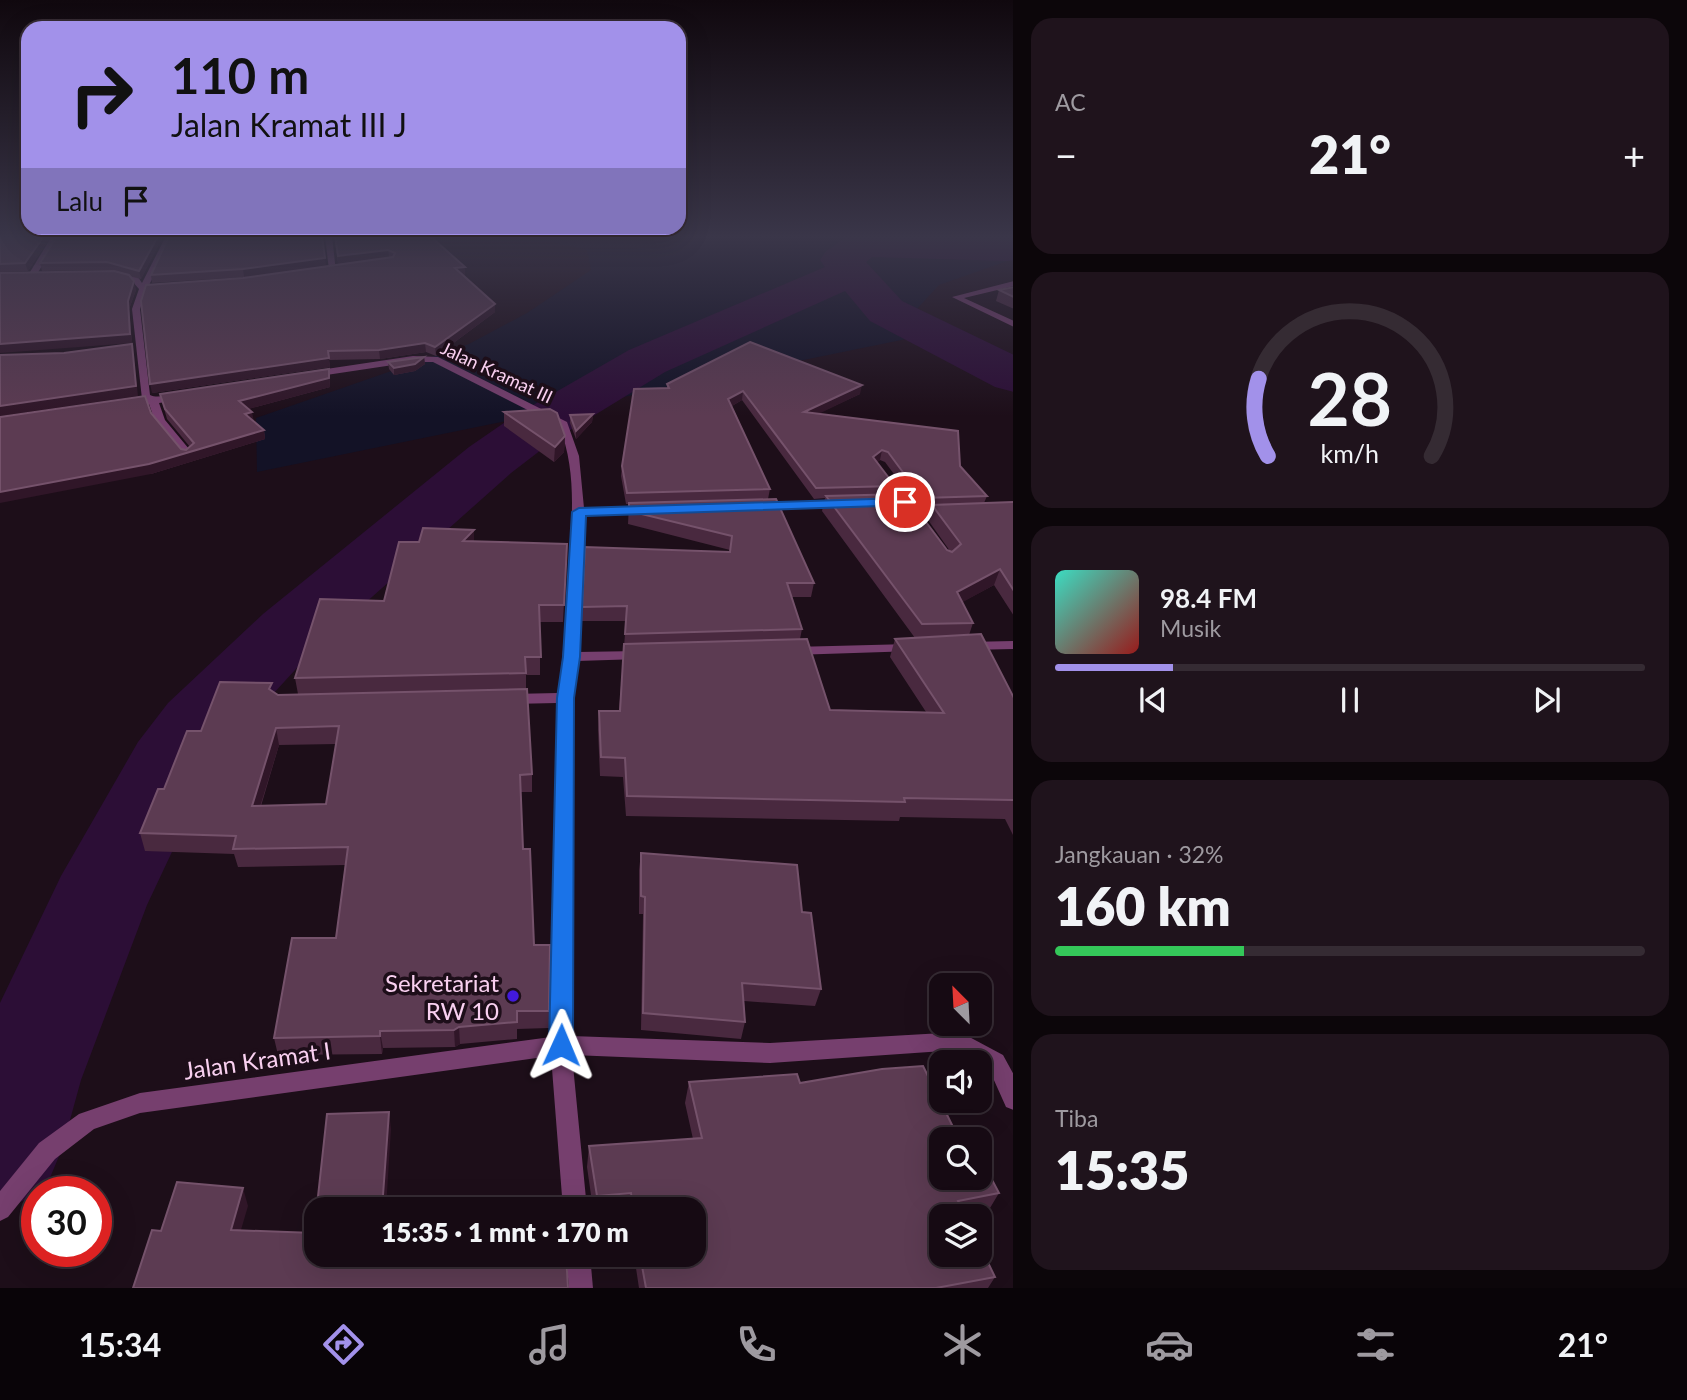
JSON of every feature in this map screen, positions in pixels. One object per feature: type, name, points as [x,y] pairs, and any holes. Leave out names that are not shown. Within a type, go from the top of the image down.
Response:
[{"type":"street","points":[[141,296],[136,309],[145,397],[153,400]]},
{"type":"street","points":[[958,296],[1013,325]]},
{"type":"street","points":[[128,349],[140,347]]},
{"type":"street","name":"Jalan Kramat III","points":[[301,376],[414,359],[435,359],[563,424],[575,457],[579,512]]},
{"type":"street","points":[[115,406],[192,395]]},
{"type":"street","points":[[153,400],[160,421],[189,455]]},
{"type":"street","points":[[905,502],[918,520],[955,514]]},
{"type":"street","points":[[742,507],[851,504]]},
{"type":"street","points":[[574,1197],[561,1045],[565,698],[572,657],[579,512],[661,510]]},
{"type":"street","points":[[958,647],[1013,645]]},
{"type":"street","points":[[779,651],[930,647]]},
{"type":"street","points":[[572,657],[654,654]]},
{"type":"street","points":[[498,699],[565,698]]},
{"type":"street","name":"Jalan Kramat I","points":[[0,1209],[47,1151],[87,1121],[140,1103],[561,1045],[771,1053],[960,1041],[996,1062],[1013,1100]]},
{"type":"street","points":[[579,1267],[581,1288]]},
{"type":"shaded area","points":[[552,296],[929,296],[915,311],[921,336],[257,472],[256,418],[469,344]]},
{"type":"building","points":[[0,296],[129,296],[130,334],[0,344]]},
{"type":"building","points":[[143,296],[486,296],[495,304],[435,347],[425,343],[379,350],[328,351],[329,358],[150,384]]},
{"type":"building","points":[[750,342],[862,385],[804,412],[958,431],[960,466],[987,496],[922,498],[888,452],[882,450],[873,457],[895,486],[816,488],[743,391],[728,399],[770,489],[627,493],[622,466],[634,389],[669,388],[667,384]]},
{"type":"building","points":[[132,344],[136,386],[0,406],[0,355],[64,353]]},
{"type":"building","points":[[424,357],[415,364],[394,368],[388,362]]},
{"type":"building","points":[[329,369],[329,378],[239,401],[252,412],[245,414],[264,430],[149,464],[0,492],[0,417],[145,396],[151,413],[181,449],[186,450],[194,443],[165,409],[160,394]]},
{"type":"building","points":[[550,409],[557,413],[565,436],[555,447],[504,412]]},
{"type":"building","points":[[593,414],[576,431],[570,415]]},
{"type":"building","points":[[905,494],[947,550],[952,552],[961,544],[932,505],[1013,502],[1013,589],[1000,569],[957,592],[973,623],[922,624],[826,496]]},
{"type":"building","points":[[776,499],[814,583],[787,583],[802,629],[625,634],[627,606],[582,607],[585,547],[730,552],[732,536],[629,511],[629,503]]},
{"type":"building","points":[[423,528],[474,530],[463,541],[567,544],[564,605],[539,605],[541,657],[525,657],[526,673],[295,678],[320,599],[384,601],[399,542],[419,542]]},
{"type":"building","points":[[981,634],[1013,696],[1013,800],[904,798],[905,802],[627,796],[625,758],[601,757],[599,711],[620,711],[624,644],[807,639],[830,710],[944,713],[895,639]]},
{"type":"building","points":[[220,682],[272,683],[269,689],[278,695],[527,689],[532,774],[520,775],[523,849],[530,849],[534,945],[550,945],[549,1011],[517,1011],[517,1022],[459,1027],[454,1030],[380,1031],[380,1036],[274,1038],[292,938],[336,938],[348,847],[233,849],[236,836],[140,833],[158,789],[164,789],[187,731],[201,731]],"holes":[[[339,726],[326,804],[252,806],[276,728]]]},
{"type":"building","points":[[641,853],[797,865],[802,912],[811,913],[821,989],[742,983],[745,1022],[643,1013],[645,897],[641,896]]},
{"type":"building","points":[[923,1066],[929,1078],[929,1113],[946,1113],[953,1127],[929,1127],[929,1190],[992,1190],[992,1180],[999,1193],[958,1201],[959,1204],[929,1204],[929,1267],[990,1267],[995,1277],[936,1288],[646,1288],[642,1267],[706,1267],[706,1197],[632,1197],[631,1193],[597,1196],[589,1146],[702,1138],[689,1082],[797,1074],[800,1083],[882,1069]]},
{"type":"building","points":[[389,1112],[383,1197],[318,1197],[327,1114]]},
{"type":"building","points":[[177,1182],[243,1188],[231,1230],[304,1233],[304,1267],[567,1267],[568,1288],[133,1288],[152,1230],[161,1231]]},
{"type":"waterway","points":[[0,1149],[23,1080],[97,905],[169,764],[198,723],[290,630],[490,460],[534,428],[647,361],[796,296]]},
{"type":"waterway","points":[[873,296],[886,311],[1013,375]]},
{"type":"place","name":"Sekretariat RW 10","points":[[513,996]]},
{"type":"route","points":[[561,1045],[565,698],[572,657],[579,512],[905,502]]}]
